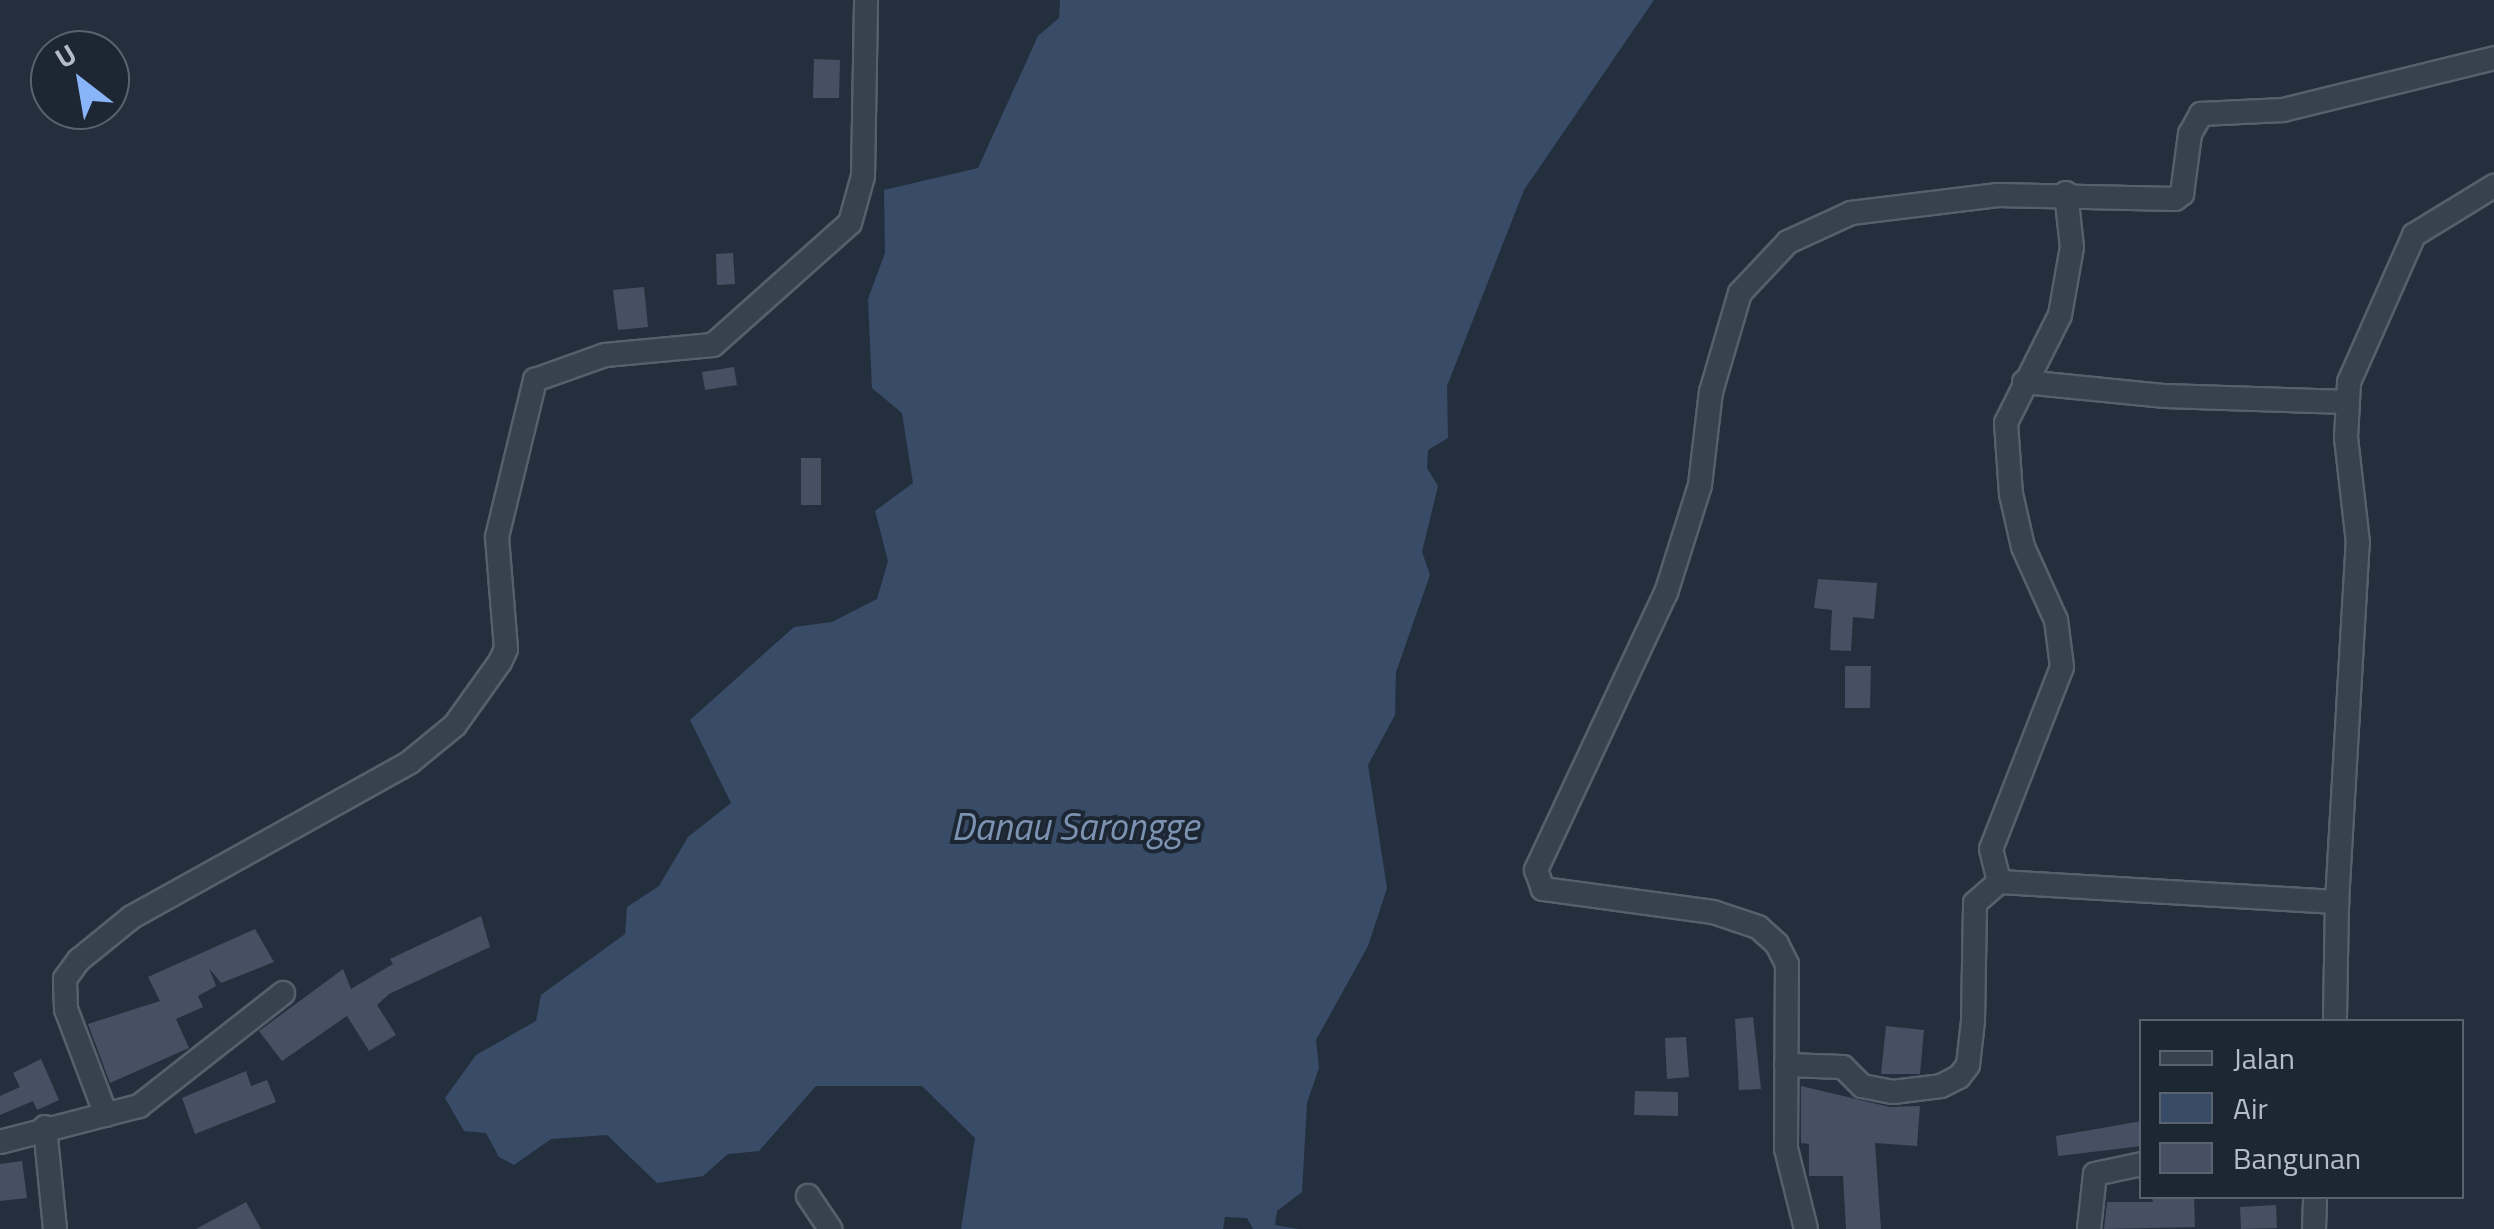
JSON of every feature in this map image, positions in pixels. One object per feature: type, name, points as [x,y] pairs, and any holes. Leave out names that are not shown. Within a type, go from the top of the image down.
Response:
[{"type":"street","points":[[106,1116],[66,1010],[65,979],[79,960],[132,917],[410,762],[455,725],[500,662],[506,648],[497,537],[535,380],[606,355],[714,346],[850,223],[863,176],[866,0]]},
{"type":"street","points":[[1806,1229],[1786,1149],[1786,964],[1768,936],[1713,912],[1543,890],[1536,870],[1541,850],[1638,664],[1666,594],[1700,485],[1722,344],[1750,276],[1788,242],[1852,213],[1923,200],[2066,193],[2175,199],[2182,194],[2190,134],[2200,114],[2283,110],[2494,58]]},
{"type":"street","points":[[2335,1019],[2337,902],[2358,543],[2346,402],[2349,382],[2414,235],[2494,186]]},
{"type":"street","points":[[1999,882],[1991,849],[2062,667],[2056,620],[2023,547],[2011,494],[2006,423],[2060,315],[2068,280],[2072,230],[2066,193]]},
{"type":"street","points":[[2024,382],[2165,396],[2346,402]]},
{"type":"street","points":[[1786,1066],[1843,1068],[1862,1086],[1894,1092],[1959,1077],[1968,1064],[1973,1021],[1975,903],[1999,882],[2337,902]]},
{"type":"street","points":[[0,1142],[45,1127],[139,1106],[283,993]]},
{"type":"street","points":[[45,1127],[55,1229]]},
{"type":"street","points":[[2089,1229],[2095,1174],[2139,1165]]},
{"type":"street","points":[[808,1196],[830,1229]]},
{"type":"street","points":[[2314,1229],[2315,1199]]},
{"type":"water","name":"Danau Sarongge","points":[[1060,0],[1654,0],[1524,190],[1447,386],[1448,438],[1428,450],[1427,468],[1438,486],[1422,552],[1430,575],[1396,672],[1395,715],[1368,765],[1387,888],[1368,946],[1316,1040],[1319,1068],[1307,1103],[1302,1192],[1277,1211],[1275,1225],[1298,1229],[1253,1229],[1247,1218],[1225,1217],[1223,1229],[961,1229],[975,1138],[922,1086],[816,1086],[759,1151],[728,1154],[703,1176],[657,1183],[607,1135],[551,1139],[514,1165],[499,1157],[486,1133],[464,1131],[445,1098],[476,1055],[536,1021],[541,995],[625,934],[627,907],[659,886],[688,837],[731,803],[690,720],[794,627],[832,622],[877,599],[888,561],[875,511],[913,483],[902,413],[872,388],[868,299],[885,253],[884,190],[978,168],[1038,36],[1059,18]]},
{"type":"building","points":[[814,59],[840,60],[839,98],[813,98]]},
{"type":"building","points":[[733,253],[735,284],[717,285],[716,254]]},
{"type":"building","points":[[644,287],[648,327],[618,330],[613,290]]},
{"type":"building","points":[[734,367],[737,385],[705,390],[702,372]]},
{"type":"building","points":[[801,458],[821,458],[821,505],[801,505]]},
{"type":"building","points":[[1818,579],[1877,583],[1874,619],[1853,617],[1851,651],[1830,650],[1832,610],[1814,608]]},
{"type":"building","points":[[1845,666],[1871,666],[1870,708],[1845,708]]},
{"type":"building","points":[[481,916],[490,947],[389,994],[377,1005],[396,1035],[369,1051],[347,1016],[282,1061],[259,1031],[343,969],[351,989],[393,964],[390,959]]},
{"type":"building","points":[[255,929],[274,962],[221,983],[209,968],[216,986],[198,996],[203,1007],[176,1019],[189,1048],[110,1083],[88,1024],[160,1001],[148,977]]},
{"type":"building","points":[[1753,1017],[1761,1089],[1739,1090],[1735,1019]]},
{"type":"building","points":[[1886,1026],[1924,1030],[1920,1074],[1881,1074]]},
{"type":"building","points":[[1686,1037],[1689,1077],[1667,1079],[1665,1038]]},
{"type":"building","points":[[41,1059],[59,1100],[37,1110],[33,1101],[0,1115],[0,1096],[20,1087],[13,1073]]},
{"type":"building","points":[[246,1071],[251,1086],[267,1080],[276,1102],[195,1134],[182,1098]]},
{"type":"building","points":[[1801,1086],[1890,1107],[1920,1106],[1917,1146],[1875,1143],[1881,1229],[1846,1229],[1843,1176],[1809,1176],[1809,1144],[1801,1143]]},
{"type":"building","points":[[1635,1091],[1678,1092],[1678,1116],[1634,1115]]},
{"type":"building","points":[[2139,1122],[2139,1146],[2058,1156],[2056,1136]]},
{"type":"building","points":[[22,1161],[27,1198],[0,1201],[0,1164]]},
{"type":"building","points":[[2152,1199],[2194,1199],[2195,1227],[2104,1229],[2107,1202],[2153,1202]]},
{"type":"building","points":[[246,1202],[261,1229],[196,1229]]},
{"type":"building","points":[[2276,1205],[2277,1228],[2241,1229],[2240,1207]]}]
